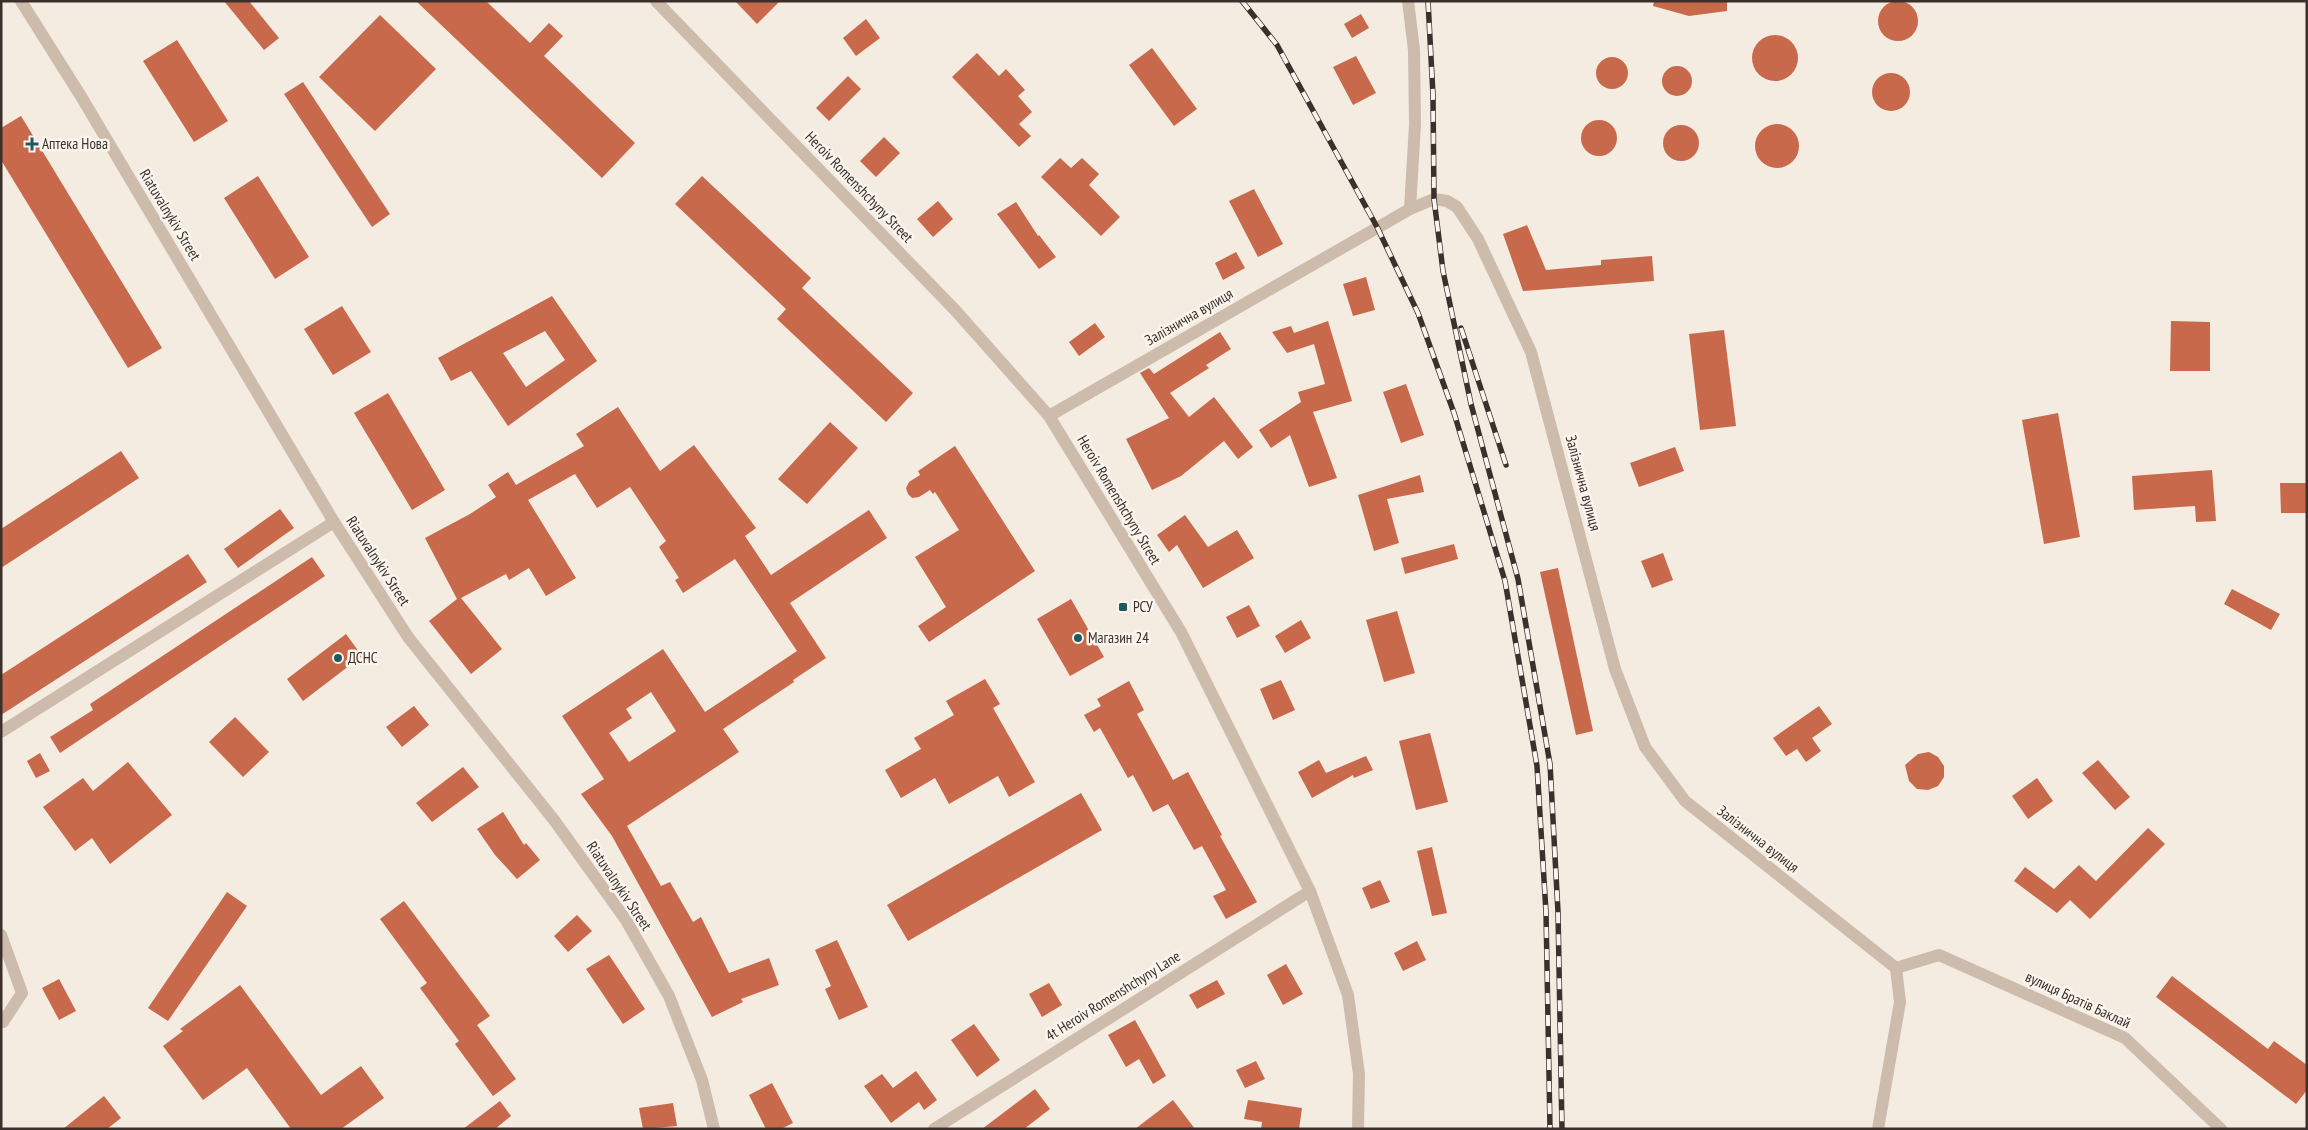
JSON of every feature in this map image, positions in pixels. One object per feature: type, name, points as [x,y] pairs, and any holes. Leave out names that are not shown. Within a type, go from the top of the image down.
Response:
[{"type":"street","name":"Riatuvalnykiv Street","points":[[21,1],[82,98],[334,522],[408,637],[554,820],[626,920],[669,996],[702,1080],[714,1129]]},
{"type":"street","name":"Heroiv Romenshchyny Street","points":[[656,1],[955,310],[1049,416],[1181,632],[1310,891],[1348,995],[1359,1074],[1358,1129]]},
{"type":"street","points":[[1408,1],[1414,50],[1415,124],[1410,209]]},
{"type":"street","name":"Залізнична вулиця","points":[[1049,416],[1410,209],[1434,199],[1447,200],[1457,207],[1478,239],[1531,352],[1616,669],[1645,747],[1685,802],[1896,968]]},
{"type":"street","points":[[1,732],[334,522]]},
{"type":"street","name":"4t Heroiv Romenshchyny Lane","points":[[934,1129],[1310,891]]},
{"type":"street","points":[[1,935],[22,993],[2,1022]]},
{"type":"street","name":"вулиця Братів Баклай","points":[[1896,968],[1938,955],[2125,1038],[2221,1129]]},
{"type":"street","points":[[1878,1129],[1900,1002],[1896,968]]},
{"type":"building","points":[[224,1],[249,1],[279,38],[264,50]]},
{"type":"building","points":[[416,1],[486,1],[530,43],[549,23],[563,36],[544,56],[635,143],[602,178]]},
{"type":"building","points":[[735,1],[780,1],[757,24]]},
{"type":"building","points":[[1654,1],[1727,1],[1727,11],[1689,16],[1653,6]]},
{"type":"building","points":[[1898,1],[1912,7],[1918,21],[1912,35],[1898,41],[1884,35],[1878,21],[1884,7]]},
{"type":"building","points":[[1361,14],[1369,28],[1352,38],[1344,24]]},
{"type":"building","points":[[380,15],[436,69],[375,131],[319,77]]},
{"type":"building","points":[[866,19],[880,38],[856,56],[843,38]]},
{"type":"building","points":[[1775,35],[1788,39],[1794,45],[1798,58],[1794,71],[1788,77],[1775,81],[1762,77],[1756,71],[1752,58],[1756,45],[1762,39]]},
{"type":"building","points":[[177,40],[228,121],[194,142],[143,61]]},
{"type":"building","points":[[1152,48],[1197,109],[1174,126],[1129,65]]},
{"type":"building","points":[[977,53],[999,76],[1006,69],[1025,90],[1018,96],[1032,112],[1019,124],[1031,136],[1019,147],[952,77]]},
{"type":"building","points":[[1356,56],[1376,93],[1353,105],[1333,67]]},
{"type":"building","points":[[1612,57],[1618,58],[1623,62],[1627,67],[1627,79],[1623,84],[1618,88],[1612,89],[1606,88],[1601,84],[1597,79],[1596,73],[1597,67],[1601,62],[1606,58]]},
{"type":"building","points":[[1677,66],[1688,70],[1692,81],[1688,92],[1677,96],[1666,92],[1662,81],[1666,70]]},
{"type":"building","points":[[1891,73],[1905,78],[1910,92],[1905,106],[1891,111],[1877,106],[1872,92],[1877,78]]},
{"type":"building","points":[[848,76],[861,89],[829,121],[816,108]]},
{"type":"building","points":[[303,82],[390,214],[372,227],[284,94]]},
{"type":"building","points":[[21,116],[162,348],[128,368],[1,160],[1,128]]},
{"type":"building","points":[[1599,120],[1606,121],[1612,125],[1616,131],[1616,145],[1612,151],[1606,155],[1599,156],[1592,155],[1586,151],[1582,145],[1581,138],[1582,131],[1586,125],[1592,121]]},
{"type":"building","points":[[1777,124],[1789,128],[1795,134],[1799,146],[1795,158],[1789,164],[1777,168],[1765,164],[1759,158],[1755,146],[1759,134],[1765,128]]},
{"type":"building","points":[[1681,125],[1694,130],[1699,143],[1694,156],[1681,161],[1668,156],[1663,143],[1668,130]]},
{"type":"building","points":[[884,137],[900,153],[876,177],[860,161]]},
{"type":"building","points":[[1060,158],[1071,168],[1082,158],[1099,174],[1089,185],[1120,217],[1101,236],[1041,177]]},
{"type":"building","points":[[258,176],[309,257],[275,279],[224,198]]},
{"type":"building","points":[[702,176],[811,278],[802,288],[913,393],[886,422],[777,319],[786,309],[675,204]]},
{"type":"building","points":[[1254,189],[1283,244],[1258,257],[1229,201]]},
{"type":"building","points":[[938,201],[953,219],[933,237],[917,219]]},
{"type":"building","points":[[1016,202],[1038,236],[1056,257],[1039,269],[997,214]]},
{"type":"building","points":[[1527,225],[1546,270],[1601,265],[1601,260],[1652,256],[1654,281],[1523,291],[1503,234]]},
{"type":"building","points":[[1236,252],[1245,268],[1223,280],[1215,263]]},
{"type":"building","points":[[1366,277],[1375,310],[1353,316],[1343,284]]},
{"type":"building","points":[[552,296],[597,361],[508,426],[471,371],[451,381],[438,358]],"holes":[[[545,331],[565,360],[526,387],[503,353]]]},
{"type":"building","points":[[342,306],[371,352],[333,375],[304,329]]},
{"type":"building","points":[[1328,321],[1352,401],[1313,412],[1337,478],[1309,487],[1290,435],[1271,448],[1259,430],[1301,402],[1298,392],[1325,384],[1314,344],[1287,353],[1272,332],[1291,326],[1294,333]]},
{"type":"building","points":[[2171,321],[2210,322],[2210,371],[2170,371]]},
{"type":"building","points":[[1095,323],[1105,337],[1079,356],[1069,342]]},
{"type":"building","points":[[1724,330],[1736,426],[1700,430],[1689,334]]},
{"type":"building","points":[[1220,332],[1231,349],[1206,365],[1209,368],[1170,393],[1189,417],[1214,397],[1253,447],[1238,459],[1224,441],[1181,476],[1152,490],[1126,439],[1169,418],[1140,373],[1149,368],[1154,374]]},
{"type":"building","points":[[1406,384],[1424,435],[1401,443],[1383,392]]},
{"type":"building","points":[[388,393],[445,490],[412,510],[354,413]]},
{"type":"building","points":[[618,407],[660,471],[694,445],[756,528],[745,536],[771,575],[869,510],[887,538],[790,603],[826,658],[793,680],[794,682],[723,729],[739,752],[627,826],[661,886],[670,882],[693,922],[701,917],[729,973],[769,958],[779,985],[741,999],[743,1002],[712,1017],[612,836],[581,794],[604,779],[562,716],[663,649],[705,712],[797,651],[735,559],[683,593],[675,580],[679,578],[659,547],[666,541],[630,487],[597,508],[575,474],[528,500],[576,578],[546,596],[529,568],[509,580],[506,574],[461,598],[502,649],[471,674],[429,621],[457,599],[425,538],[470,514],[496,497],[488,485],[508,472],[516,485],[584,446],[576,434]],"holes":[[[651,692],[676,731],[629,762],[609,733],[632,718],[626,709]]]},
{"type":"building","points":[[2058,413],[2080,537],[2044,544],[2022,420]]},
{"type":"building","points":[[830,422],[858,448],[807,504],[778,479]]},
{"type":"building","points":[[955,446],[1035,571],[929,642],[918,626],[946,607],[915,557],[959,530],[935,492],[933,494],[930,490],[919,497],[912,498],[906,488],[909,482],[920,475],[918,471]]},
{"type":"building","points":[[1675,447],[1684,471],[1639,487],[1630,463]]},
{"type":"building","points":[[121,451],[139,478],[1,568],[1,529]]},
{"type":"building","points":[[2212,470],[2216,521],[2196,522],[2195,506],[2134,510],[2132,476]]},
{"type":"building","points":[[1420,475],[1424,492],[1387,499],[1399,543],[1374,551],[1358,495]]},
{"type":"building","points":[[2280,483],[2306,483],[2307,513],[2281,513]]},
{"type":"building","points":[[280,509],[294,528],[238,568],[224,549]]},
{"type":"building","points":[[1185,515],[1208,547],[1237,530],[1254,558],[1203,588],[1177,545],[1169,552],[1157,535]]},
{"type":"building","points":[[1454,544],[1458,559],[1405,574],[1401,558]]},
{"type":"building","points":[[1663,553],[1673,580],[1652,588],[1641,561]]},
{"type":"building","points":[[188,554],[207,582],[1,715],[1,675]]},
{"type":"building","points":[[312,557],[325,576],[60,753],[50,737],[93,710],[90,704]]},
{"type":"building","points":[[1558,568],[1593,731],[1576,735],[1540,572]]},
{"type":"building","points":[[2232,589],[2280,614],[2271,630],[2224,604]]},
{"type":"building","points":[[1071,599],[1104,657],[1070,676],[1037,619]]},
{"type":"building","points":[[1249,605],[1260,626],[1237,638],[1226,617]]},
{"type":"building","points":[[1397,611],[1415,673],[1384,682],[1366,620]]},
{"type":"building","points":[[1301,620],[1311,638],[1285,653],[1275,636]]},
{"type":"building","points":[[346,634],[362,656],[303,701],[287,679]]},
{"type":"building","points":[[985,679],[1000,704],[993,708],[1035,782],[1009,797],[998,776],[949,804],[935,778],[901,798],[885,770],[921,749],[914,738],[954,715],[946,701]]},
{"type":"building","points":[[1281,680],[1295,710],[1273,720],[1260,689]]},
{"type":"building","points":[[1129,681],[1144,710],[1137,714],[1173,780],[1188,772],[1222,835],[1220,836],[1257,902],[1226,919],[1213,896],[1226,890],[1202,846],[1194,850],[1168,804],[1153,812],[1133,775],[1128,778],[1100,728],[1094,732],[1084,715],[1101,706],[1097,699]]},
{"type":"building","points":[[414,706],[429,725],[402,747],[386,727]]},
{"type":"building","points":[[1819,706],[1832,724],[1812,738],[1821,751],[1806,762],[1797,749],[1786,756],[1773,738]]},
{"type":"building","points":[[235,717],[269,752],[243,777],[209,742]]},
{"type":"building","points":[[1430,733],[1448,802],[1416,810],[1399,741]]},
{"type":"building","points":[[1929,752],[1938,757],[1944,766],[1944,777],[1938,786],[1928,790],[1917,789],[1909,781],[1905,765],[1918,754]]},
{"type":"building","points":[[40,753],[50,771],[36,778],[27,761]]},
{"type":"building","points":[[1366,756],[1373,770],[1354,778],[1353,775],[1312,798],[1298,772],[1319,760],[1326,773]]},
{"type":"building","points":[[2098,760],[2130,797],[2115,810],[2082,773]]},
{"type":"building","points":[[128,762],[172,815],[110,864],[92,838],[75,851],[43,807],[83,778],[93,791]]},
{"type":"building","points":[[463,767],[479,787],[432,822],[416,803]]},
{"type":"building","points":[[2037,778],[2053,801],[2028,819],[2012,796]]},
{"type":"building","points":[[1081,793],[1102,830],[908,941],[887,905]]},
{"type":"building","points":[[503,812],[524,845],[526,843],[540,860],[517,879],[495,855],[477,829]]},
{"type":"building","points":[[2148,828],[2165,844],[2090,919],[2070,900],[2057,913],[2014,881],[2025,867],[2054,889],[2079,865],[2096,881]]},
{"type":"building","points":[[1432,847],[1447,913],[1432,916],[1417,851]]},
{"type":"building","points":[[1380,880],[1390,902],[1371,909],[1362,888]]},
{"type":"building","points":[[227,892],[247,906],[168,1021],[148,1008]]},
{"type":"building","points":[[404,901],[490,1016],[477,1025],[516,1079],[493,1096],[455,1044],[459,1041],[420,988],[427,983],[380,919]]},
{"type":"building","points":[[577,915],[592,931],[568,952],[554,936]]},
{"type":"building","points":[[837,940],[868,1007],[839,1020],[825,989],[831,986],[815,950]]},
{"type":"building","points":[[1417,941],[1426,960],[1403,971],[1394,953]]},
{"type":"building","points":[[609,955],[645,1009],[623,1024],[586,969]]},
{"type":"building","points":[[1286,964],[1303,994],[1283,1005],[1267,975]]},
{"type":"building","points":[[2172,976],[2268,1049],[2274,1041],[2307,1065],[2307,1090],[2296,1104],[2156,997]]},
{"type":"building","points":[[59,979],[76,1011],[59,1020],[42,988]]},
{"type":"building","points":[[1217,980],[1225,994],[1197,1009],[1189,995]]},
{"type":"building","points":[[1049,983],[1062,1005],[1042,1017],[1029,994]]},
{"type":"building","points":[[240,985],[321,1095],[361,1066],[384,1098],[341,1129],[291,1129],[247,1068],[203,1100],[163,1046],[183,1031],[180,1029]]},
{"type":"building","points":[[1135,1020],[1166,1076],[1153,1084],[1139,1059],[1126,1067],[1108,1035]]},
{"type":"building","points":[[974,1024],[1000,1060],[977,1077],[951,1040]]},
{"type":"building","points":[[1256,1061],[1265,1079],[1245,1088],[1236,1070]]},
{"type":"building","points":[[916,1071],[937,1100],[924,1110],[919,1102],[891,1123],[864,1086],[882,1074],[893,1088]]},
{"type":"building","points":[[772,1083],[793,1123],[781,1129],[766,1129],[749,1095]]},
{"type":"building","points":[[1035,1089],[1050,1109],[1024,1129],[982,1129]]},
{"type":"building","points":[[104,1096],[121,1118],[107,1129],[63,1129]]},
{"type":"building","points":[[1173,1100],[1195,1129],[1135,1129]]},
{"type":"building","points":[[1248,1100],[1302,1108],[1299,1129],[1261,1129],[1262,1122],[1244,1119]]},
{"type":"building","points":[[500,1101],[511,1116],[495,1129],[463,1129]]},
{"type":"building","points":[[673,1103],[677,1126],[643,1129],[639,1108]]},
{"type":"railway","points":[[1242,1],[1277,45],[1377,227],[1418,313],[1454,413],[1505,581],[1537,766],[1546,912],[1550,1129]]},
{"type":"railway","points":[[1428,1],[1433,95],[1434,199],[1443,271],[1471,404],[1518,579],[1550,764],[1558,912],[1562,1129]]},
{"type":"railway","points":[[1461,328],[1506,465]]},
{"type":"place","name":"Аптека Нова","points":[[32,144]]},
{"type":"place","name":"РСУ","points":[[1123,607]]},
{"type":"place","name":"Магазин 24","points":[[1078,638]]},
{"type":"place","name":"ДСНС","points":[[338,658]]}]
